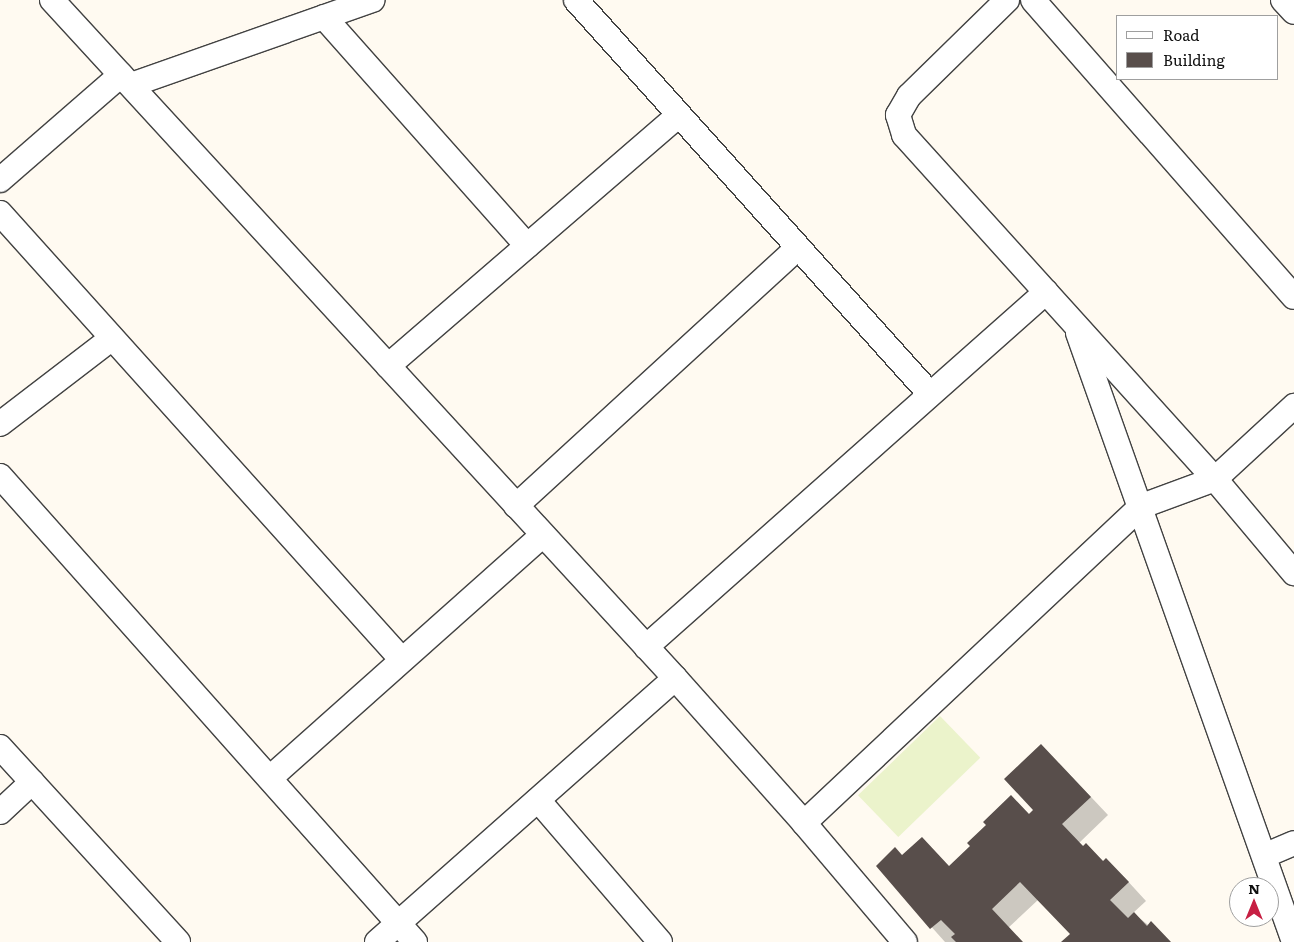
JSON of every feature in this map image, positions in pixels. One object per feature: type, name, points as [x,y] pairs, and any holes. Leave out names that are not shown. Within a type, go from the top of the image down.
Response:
[{"type":"street","points":[[52,0],[675,678],[804,823],[905,942]]},
{"type":"street","points":[[0,180],[126,80],[373,0]]},
{"type":"street","points":[[576,0],[930,394]]},
{"type":"street","points":[[1007,0],[909,96],[898,115],[904,136],[1215,479],[1294,573]]},
{"type":"street","points":[[1033,0],[1294,296]]},
{"type":"street","points":[[1283,0],[1294,12]]},
{"type":"street","points":[[324,17],[528,246]]},
{"type":"street","points":[[388,366],[679,115]]},
{"type":"street","points":[[0,212],[402,660]]},
{"type":"street","points":[[516,506],[798,248]]},
{"type":"street","points":[[646,647],[1046,292]]},
{"type":"street","points":[[1074,322],[1142,506],[1266,855],[1294,942]]},
{"type":"street","points":[[0,424],[112,338]]},
{"type":"street","points":[[804,823],[1142,506],[1215,479],[1294,406]]},
{"type":"street","points":[[0,476],[416,942]]},
{"type":"street","points":[[270,778],[543,535]]},
{"type":"street","points":[[377,942],[675,678]]},
{"type":"street","points":[[0,747],[178,942]]},
{"type":"street","points":[[0,812],[32,782]]},
{"type":"street","points":[[538,800],[660,942]]},
{"type":"street","points":[[1266,855],[1294,844]]},
{"type":"green space","points":[[940,716],[980,758],[898,837],[858,795]]},
{"type":"building","points":[[1041,744],[1091,797],[1062,824],[1083,846],[1086,843],[1103,861],[1106,858],[1129,882],[1110,900],[1128,918],[1134,912],[1147,926],[1151,921],[1171,942],[1061,942],[1070,934],[1020,882],[992,909],[1023,942],[956,942],[951,937],[955,934],[941,920],[930,929],[876,866],[895,847],[902,855],[922,837],[949,866],[970,846],[967,843],[986,825],[983,822],[1011,795],[1029,814],[1033,810],[1004,779]]}]
